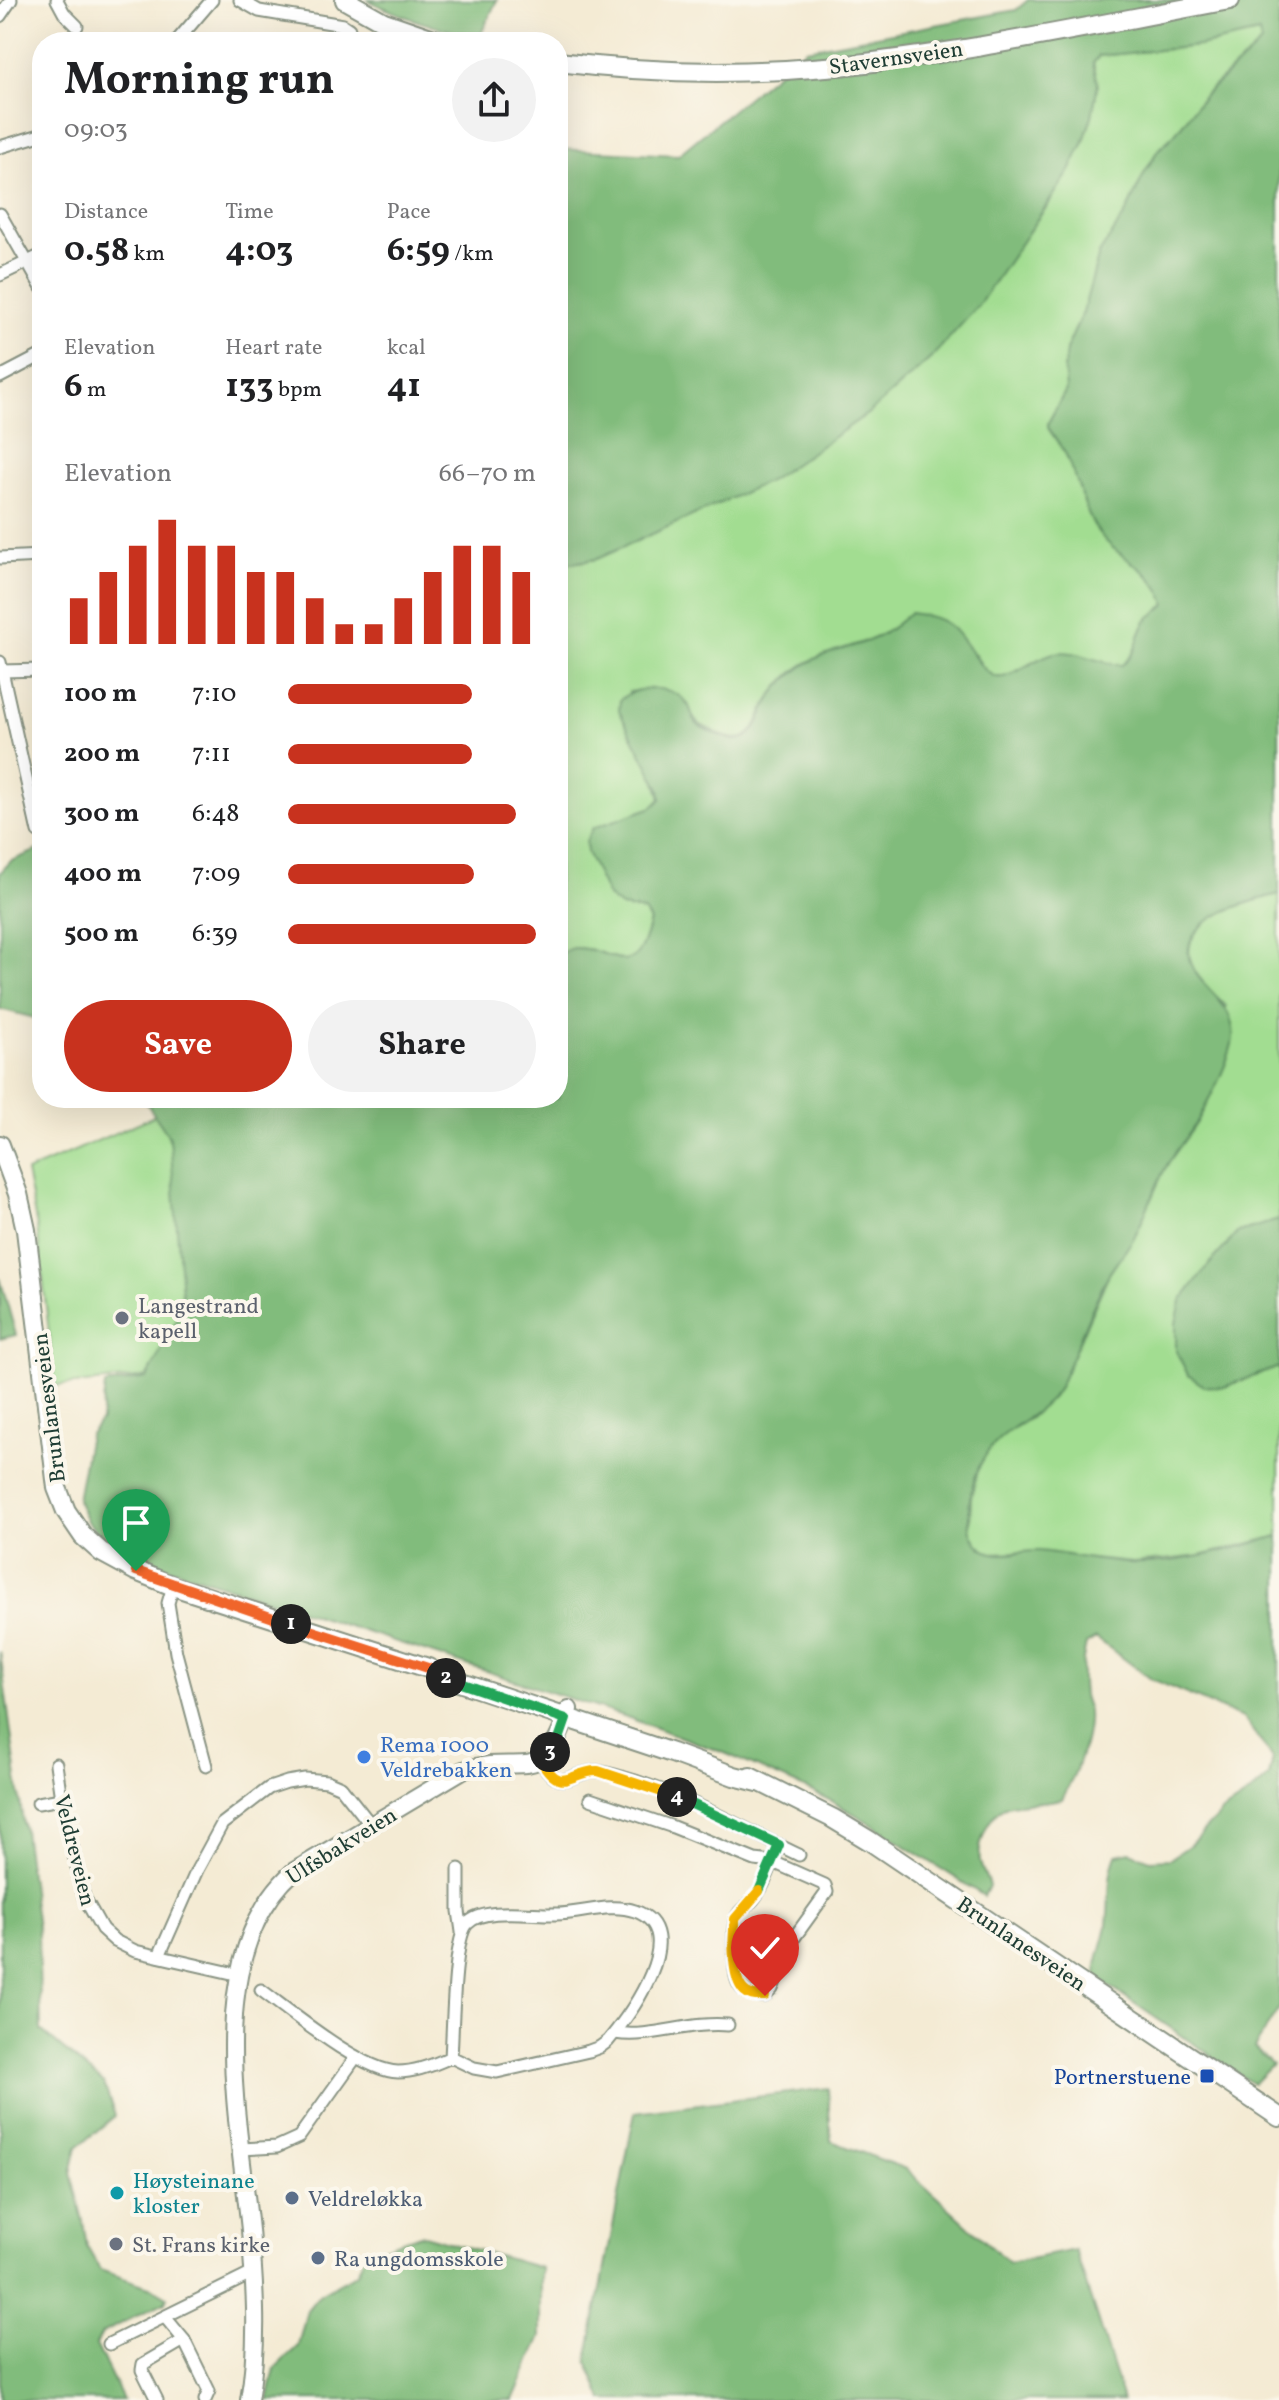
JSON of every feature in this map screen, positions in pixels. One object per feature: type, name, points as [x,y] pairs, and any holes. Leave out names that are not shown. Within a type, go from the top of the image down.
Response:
[{"type":"main road","points":[[345,0],[384,22],[413,32]]},
{"type":"main road","name":"Stavernsveien","points":[[568,63],[682,72],[826,67],[931,53],[1230,0]]},
{"type":"main road","name":"Brunlanesveien","points":[[0,1145],[26,1230],[52,1461],[60,1499],[73,1524],[101,1552],[173,1586],[428,1668],[448,1671],[734,1776],[758,1782],[832,1818],[870,1841],[1279,2117]]},
{"type":"street","points":[[0,16],[11,0]]},
{"type":"street","points":[[57,0],[77,26]]},
{"type":"street","points":[[185,32],[212,0]]},
{"type":"street","points":[[240,0],[259,11],[343,25],[349,32]]},
{"type":"street","points":[[0,147],[32,137]]},
{"type":"street","points":[[0,214],[32,269]]},
{"type":"street","points":[[0,275],[32,260]]},
{"type":"street","points":[[0,377],[32,360]]},
{"type":"street","points":[[0,558],[32,556]]},
{"type":"street","points":[[32,669],[1,666],[32,805]]},
{"type":"street","points":[[173,1586],[168,1603],[176,1653],[206,1766]]},
{"type":"street","points":[[568,1714],[554,1749],[540,1759],[555,1777],[575,1778],[590,1771],[609,1774],[701,1807],[799,1855]]},
{"type":"street","name":"Ulfsbakveien","points":[[249,2400],[255,2348],[253,2273],[232,2044],[240,1975],[249,1933],[257,1915],[279,1884],[306,1863],[463,1770],[493,1764],[521,1766],[540,1759]]},
{"type":"street","name":"Veldreveien","points":[[56,1764],[84,1897],[102,1929],[115,1941],[135,1951],[240,1975]]},
{"type":"street","points":[[159,1956],[197,1870],[222,1824],[269,1788],[305,1779],[327,1781],[341,1787],[371,1825]]},
{"type":"street","points":[[38,1803],[61,1799]]},
{"type":"street","points":[[590,1799],[673,1827],[755,1860],[773,1862],[825,1885],[827,1892],[791,1942],[772,1989],[765,1996],[748,1995],[738,1982],[734,1928],[739,1913],[757,1895],[773,1862],[779,1845]]},
{"type":"street","points":[[451,2057],[462,1932],[459,1869]]},
{"type":"street","points":[[261,1990],[372,2065],[398,2072],[435,2065],[451,2057],[485,2071],[512,2070],[600,2047],[615,2033],[650,1979],[658,1955],[654,1927],[644,1915],[617,1908],[558,1914],[492,1914],[472,1920],[462,1932]]},
{"type":"street","points":[[615,2033],[630,2035],[728,2025]]},
{"type":"street","points":[[241,2149],[277,2147],[299,2137],[356,2057]]},
{"type":"street","points":[[109,2344],[253,2273]]},
{"type":"street","points":[[165,2317],[184,2340],[209,2391],[205,2400]]},
{"type":"street","points":[[157,2400],[142,2370],[143,2364],[184,2340]]},
{"type":"green space","points":[[367,0],[497,0],[482,32],[451,30]]},
{"type":"green space","points":[[1028,0],[1279,0],[1279,894],[1226,911],[1202,926],[1193,936],[1189,948],[1190,961],[1229,1015],[1233,1028],[1226,1064],[1197,1122],[1166,1167],[1133,1239],[1102,1288],[1057,1391],[987,1452],[976,1474],[969,1507],[974,1538],[986,1550],[1000,1554],[1039,1551],[1106,1561],[1148,1563],[1205,1555],[1279,1536],[1279,2008],[1254,2048],[1272,2065],[1253,2084],[1103,1982],[1096,1973],[1106,1930],[1111,1873],[1116,1855],[1130,1852],[1150,1860],[1170,1859],[1190,1845],[1221,1813],[1269,1777],[1273,1758],[1243,1718],[1151,1679],[1096,1638],[1086,1644],[1082,1689],[1088,1723],[1084,1745],[1071,1780],[1062,1799],[1011,1805],[991,1820],[980,1854],[989,1886],[984,1896],[860,1817],[820,1795],[727,1754],[629,1718],[143,1559],[98,1533],[87,1521],[77,1500],[89,1435],[101,1420],[105,1385],[147,1378],[183,1307],[170,1138],[150,1108],[568,1108],[568,950],[589,949],[622,960],[630,959],[644,942],[650,921],[644,911],[621,907],[608,897],[587,852],[586,841],[593,828],[653,807],[661,799],[660,789],[619,711],[620,700],[644,689],[672,692],[686,702],[699,726],[727,738],[742,739],[753,732],[777,690],[803,666],[822,655],[880,636],[910,613],[932,617],[947,624],[985,669],[997,677],[1003,677],[1040,658],[1063,652],[1122,665],[1134,651],[1145,623],[1166,604],[1154,581],[1108,543],[1093,524],[1070,463],[1048,423],[1066,390],[1066,350],[1083,312],[1099,254],[1126,213],[1158,150],[1206,94],[1261,43],[1259,33],[1199,46],[1099,56],[1093,63],[1098,83],[1092,116],[1070,171],[978,306],[931,358],[870,412],[771,480],[597,559],[568,563],[568,150],[678,155],[806,49],[1016,10]]},
{"type":"green space","points":[[1259,33],[1262,36],[1261,43],[1206,93],[1174,135],[1158,150],[1145,172],[1126,213],[1100,254],[1083,312],[1066,350],[1066,390],[1048,423],[1048,428],[1065,453],[1098,532],[1147,572],[1161,589],[1166,604],[1145,623],[1132,656],[1122,665],[1110,665],[1073,653],[1035,661],[1006,677],[995,677],[985,670],[975,655],[910,613],[880,636],[817,658],[795,671],[774,693],[754,729],[743,738],[726,737],[700,725],[688,704],[660,689],[629,692],[661,799],[654,807],[639,812],[621,907],[644,911],[650,920],[644,941],[630,959],[622,960],[589,949],[568,950],[568,563],[597,559],[771,480],[870,412],[931,358],[1049,204],[1083,144],[1098,83],[1093,63],[1099,56],[1199,46]]},
{"type":"green space","points":[[32,852],[32,1017],[0,1009],[0,873],[11,861]]},
{"type":"green space","points":[[1279,894],[1279,1220],[1238,1232],[1181,1301],[1224,1387],[1279,1367],[1279,1536],[1200,1556],[1133,1563],[1020,1552],[988,1553],[977,1545],[970,1530],[971,1497],[979,1466],[995,1440],[1030,1418],[1057,1391],[1109,1274],[1133,1239],[1165,1167],[1197,1122],[1222,1070],[1226,1006],[1194,969],[1190,947],[1195,934],[1219,914]]},
{"type":"green space","points":[[157,1112],[178,1167],[190,1307],[146,1377],[55,1386],[37,1227],[26,1172],[152,1117]]},
{"type":"green space","points":[[1279,1220],[1279,1367],[1224,1387],[1204,1386],[1188,1375],[1176,1351],[1176,1323],[1181,1301],[1238,1232]]},
{"type":"green space","points":[[0,1278],[16,1335],[0,1339]]},
{"type":"green space","points":[[0,1651],[38,1935],[41,2030],[104,2084],[115,2116],[77,2147],[71,2173],[87,2247],[100,2270],[152,2288],[167,2297],[165,2302],[102,2333],[96,2345],[123,2400],[0,2400]]},
{"type":"green space","points":[[828,2088],[831,2141],[906,2169],[1009,2263],[1075,2250],[1123,2400],[603,2400],[587,2361],[635,2112]]},
{"type":"green space","points":[[420,2234],[541,2268],[541,2336],[513,2400],[268,2400],[275,2368],[298,2346],[307,2310],[320,2294],[357,2273],[365,2254]]},
{"type":"place","name":"Langestrand kapell","points":[[122,1318]]},
{"type":"place","name":"Rema 1000 Veldrebakken","points":[[364,1757]]},
{"type":"place","name":"Portnerstuene","points":[[1207,2076]]},
{"type":"place","name":"Høysteinane kloster","points":[[117,2193]]},
{"type":"place","name":"Veldreløkka","points":[[292,2198]]},
{"type":"place","name":"St. Frans kirke","points":[[116,2244]]},
{"type":"place","name":"Ra ungdomsskole","points":[[318,2258]]},
{"type":"route","points":[[136,1571],[173,1586],[428,1668],[447,1678],[566,1719],[554,1749],[540,1759],[555,1777],[568,1780],[590,1771],[609,1774],[658,1789],[779,1845],[757,1895],[739,1913],[734,1928],[738,1982],[748,1995],[765,1996]]}]
